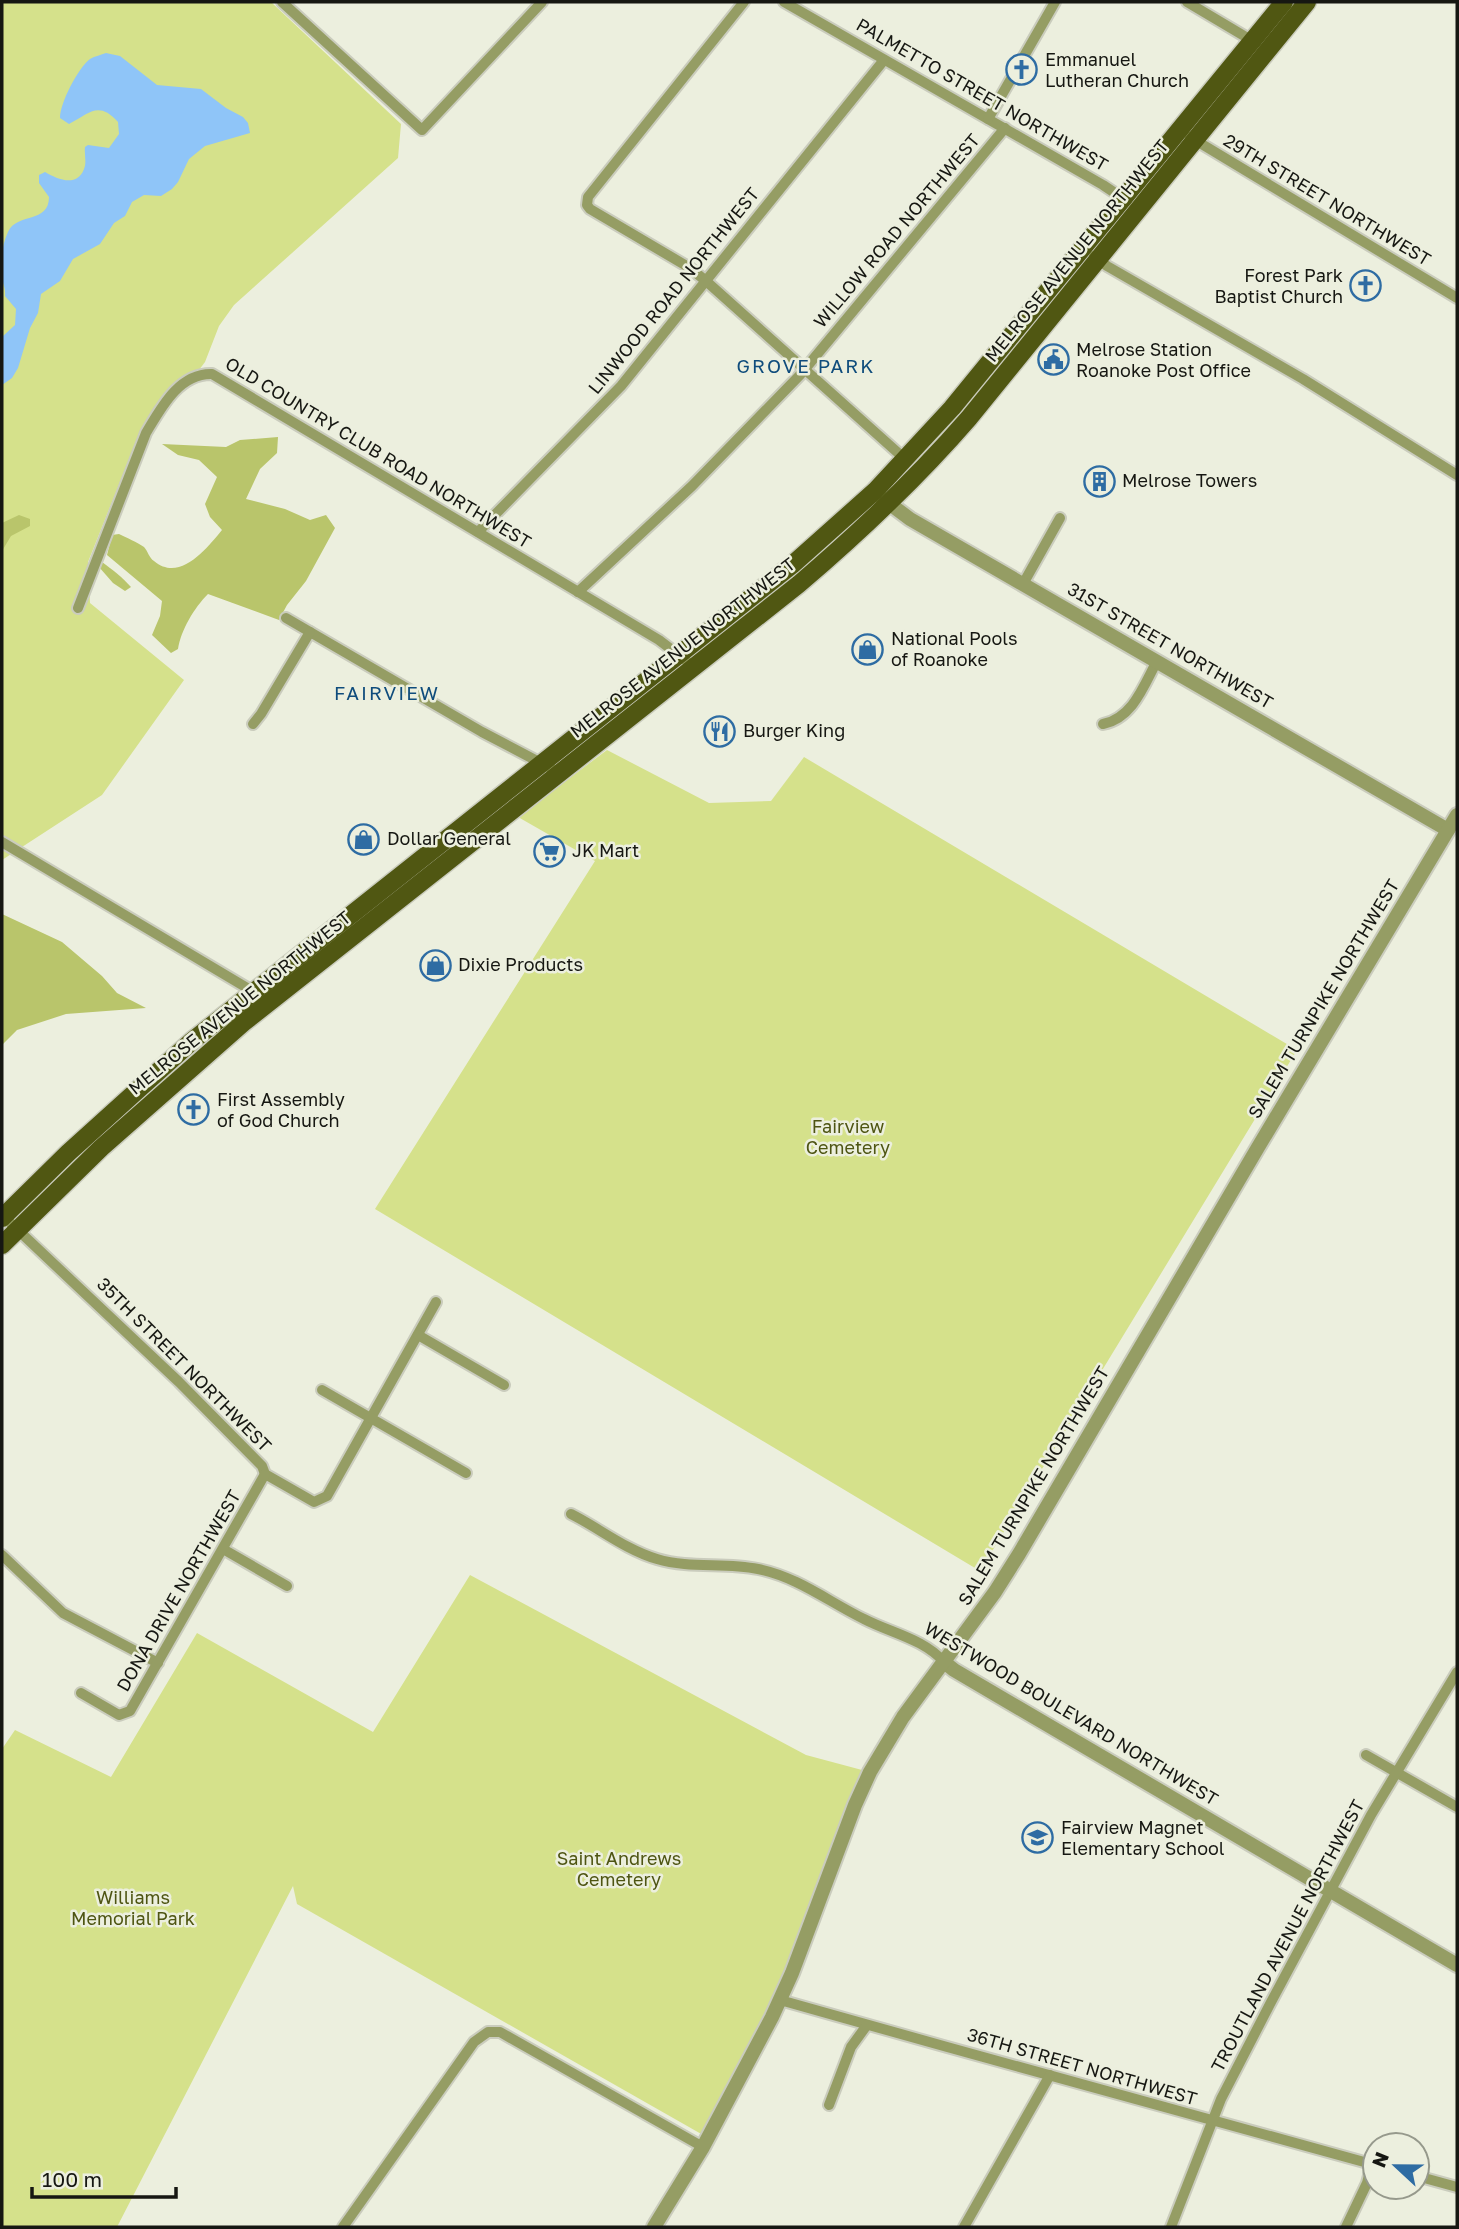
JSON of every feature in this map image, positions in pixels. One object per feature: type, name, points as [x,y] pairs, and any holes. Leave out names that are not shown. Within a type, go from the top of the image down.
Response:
[{"type":"main road","name":"MELROSE AVENUE NORTHWEST","points":[[1260,46],[1284,2]]},
{"type":"main road","name":"MELROSE AVENUE NORTHWEST","points":[[3,1217],[139,1087],[254,991],[792,565],[875,491],[906,460],[1091,253],[1260,46],[1307,2]]},
{"type":"main road","name":"MELROSE AVENUE NORTHWEST","points":[[2,1245],[154,1099],[269,1004],[799,584],[889,503],[970,418],[1091,253]]},
{"type":"street","points":[[282,2],[422,130],[542,2]]},
{"type":"street","points":[[744,2],[588,197],[587,205],[690,268],[906,460]]},
{"type":"street","name":"PALMETTO STREET NORTHWEST","points":[[784,2],[1005,128],[1131,204]]},
{"type":"street","points":[[988,119],[1055,2]]},
{"type":"street","points":[[1187,2],[1260,46]]},
{"type":"street","name":"LINWOOD ROAD NORTHWEST","points":[[478,532],[609,400],[884,60]]},
{"type":"street","name":"WILLOW ROAD NORTHWEST","points":[[578,592],[692,486],[804,370],[1005,128]]},
{"type":"street","name":"29TH STREET NORTHWEST","points":[[1187,135],[1457,298]]},
{"type":"street","points":[[1091,253],[1303,379],[1457,475]]},
{"type":"street","name":"OLD COUNTRY CLUB ROAD NORTHWEST","points":[[78,608],[146,433],[171,395],[191,378],[204,373],[218,376],[578,592],[693,666]]},
{"type":"street","name":"31ST STREET NORTHWEST","points":[[875,491],[910,519],[1448,830]]},
{"type":"street","points":[[1023,584],[1060,518]]},
{"type":"street","points":[[286,618],[559,773]]},
{"type":"street","points":[[253,724],[310,632]]},
{"type":"street","points":[[1103,724],[1121,717],[1131,706],[1157,661]]},
{"type":"street","name":"SALEM TURNPIKE NORTHWEST","points":[[654,2227],[703,2147],[780,2000],[870,1772],[903,1717],[995,1592],[1019,1554],[1457,815]]},
{"type":"street","points":[[2,842],[254,991],[269,1004]]},
{"type":"street","name":"35TH STREET NORTHWEST","points":[[3,1217],[179,1381],[262,1466],[265,1474],[314,1502],[325,1498],[436,1303]]},
{"type":"street","points":[[418,1335],[504,1385]]},
{"type":"street","points":[[322,1390],[466,1473]]},
{"type":"street","name":"DONA DRIVE NORTHWEST","points":[[80,1693],[119,1715],[126,1714],[158,1663],[265,1474]]},
{"type":"street","name":"WESTWOOD BOULEVARD NORTHWEST","points":[[571,1514],[653,1558],[689,1565],[741,1566],[780,1574],[862,1618],[929,1647],[954,1670],[1457,1965]]},
{"type":"street","points":[[223,1549],[287,1586]]},
{"type":"street","points":[[2,1555],[63,1613],[158,1663]]},
{"type":"street","name":"TROUTLAND AVENUE NORTHWEST","points":[[1171,2227],[1221,2099],[1330,1890],[1457,1671]]},
{"type":"street","points":[[1366,1755],[1457,1807]]},
{"type":"street","name":"36TH STREET NORTHWEST","points":[[780,2000],[1361,2161]]},
{"type":"street","points":[[829,2105],[850,2047],[867,2025]]},
{"type":"street","points":[[343,2227],[474,2042],[488,2032],[494,2031],[519,2042],[703,2147]]},
{"type":"street","points":[[964,2227],[1050,2075]]},
{"type":"street","points":[[1431,2180],[1457,2187]]},
{"type":"street","points":[[1346,2227],[1361,2196]]},
{"type":"green space","points":[[2,2],[271,2],[401,124],[398,158],[234,305],[219,326],[205,362],[199,370],[170,391],[151,414],[134,447],[88,562],[90,603],[184,680],[102,795],[2,860]]},
{"type":"green space","points":[[278,437],[277,453],[260,469],[246,499],[285,509],[310,520],[326,515],[335,528],[306,581],[279,620],[208,594],[189,620],[178,649],[171,653],[152,635],[160,616],[162,601],[107,555],[112,535],[119,534],[141,545],[152,560],[164,567],[183,566],[201,554],[222,530],[210,517],[205,504],[217,477],[199,460],[178,455],[162,444],[226,447],[240,440]]},
{"type":"green space","points":[[19,515],[30,519],[30,526],[11,536],[2,551],[2,523]]},
{"type":"green space","points":[[102,562],[131,587],[125,591],[113,583],[99,567]]},
{"type":"green space","name":"Fairview Cemetery","points":[[607,750],[709,803],[771,801],[804,757],[1297,1050],[980,1571],[375,1209],[595,861],[518,817]]},
{"type":"green space","points":[[2,914],[62,942],[102,976],[117,993],[146,1008],[66,1014],[17,1030],[2,1045]]},
{"type":"green space","points":[[470,1575],[806,1755],[862,1770],[790,1962],[766,2017],[703,2135],[297,1904],[293,1886],[117,2227],[2,2227],[2,1749],[15,1730],[111,1777],[197,1633],[373,1732]]},
{"type":"water","points":[[106,53],[120,56],[157,85],[201,89],[243,117],[248,123],[250,133],[205,146],[189,159],[172,189],[161,196],[144,195],[132,202],[125,216],[114,223],[100,244],[73,259],[60,281],[41,294],[38,313],[30,328],[18,368],[12,378],[2,385],[2,337],[15,325],[16,309],[5,296],[1,264],[4,242],[12,226],[38,215],[48,205],[49,197],[39,183],[39,175],[45,172],[66,180],[77,178],[85,166],[85,147],[88,145],[109,148],[119,134],[118,122],[111,115],[99,110],[69,124],[60,118],[66,95],[80,70],[90,59]]},
{"type":"place","name":"Emmanuel Lutheran Church","points":[[1022,70]]},
{"type":"place","name":"Forest Park Baptist Church","points":[[1366,286]]},
{"type":"place","name":"Melrose Station Roanoke Post Office","points":[[1053,360]]},
{"type":"place","name":"Melrose Towers","points":[[1099,481]]},
{"type":"place","name":"National Pools of Roanoke","points":[[868,649]]},
{"type":"place","name":"Burger King","points":[[720,731]]},
{"type":"place","name":"Dollar General","points":[[364,839]]},
{"type":"place","name":"JK Mart","points":[[549,851]]},
{"type":"place","name":"Dixie Products","points":[[435,965]]},
{"type":"place","name":"First Assembly of God Church","points":[[194,1110]]},
{"type":"place","name":"Fairview Magnet Elementary School","points":[[1038,1838]]},
{"type":"district","name":"GROVE PARK","points":[[806,366]]},
{"type":"district","name":"FAIRVIEW","points":[[387,693]]},
{"type":"park label","name":"Saint Andrews Cemetery","points":[[619,1869]]},
{"type":"park label","name":"Williams Memorial Park","points":[[133,1908]]}]
